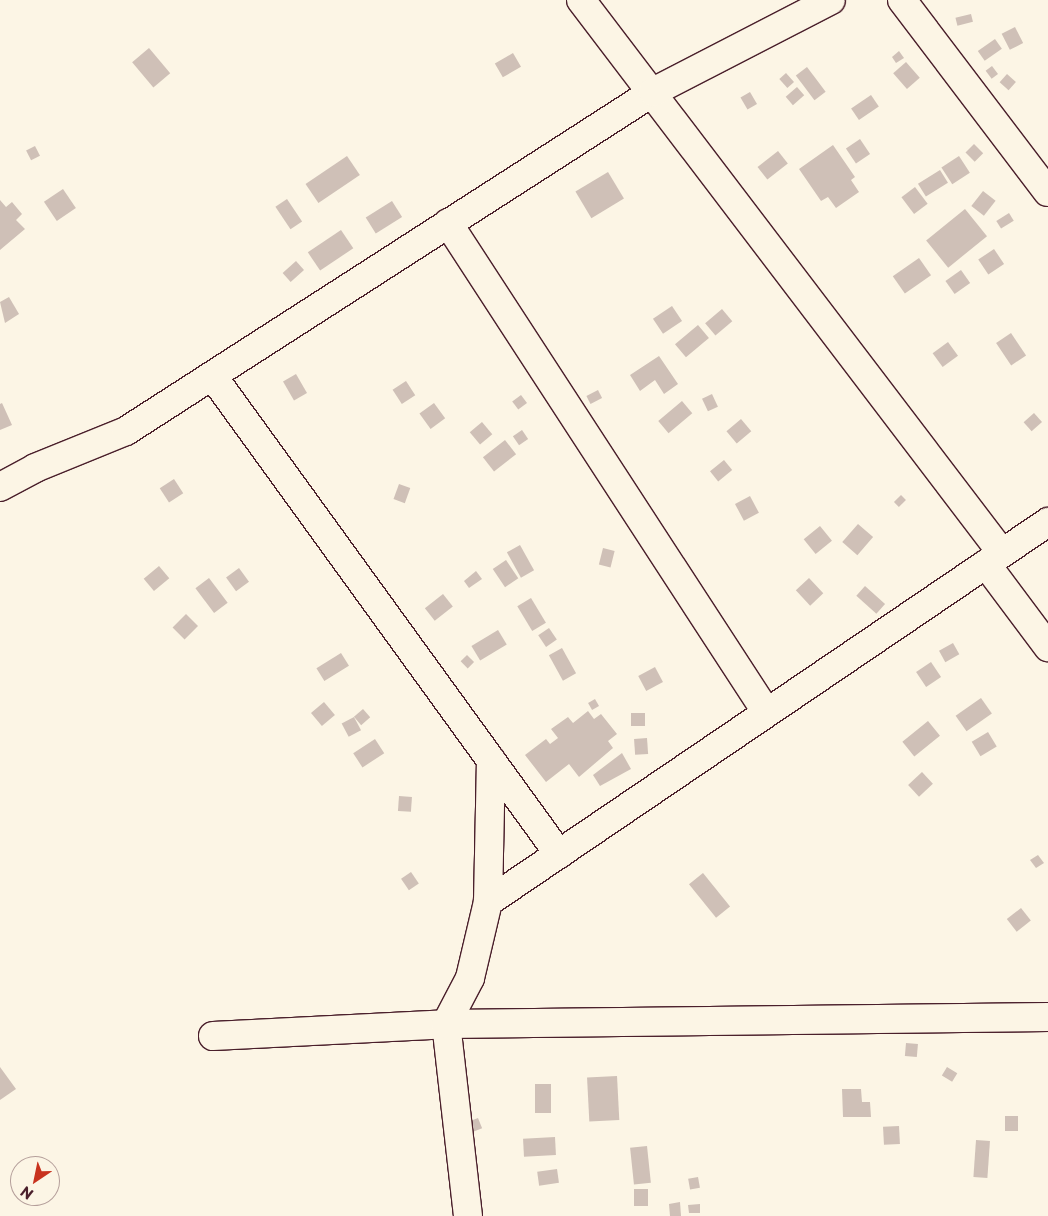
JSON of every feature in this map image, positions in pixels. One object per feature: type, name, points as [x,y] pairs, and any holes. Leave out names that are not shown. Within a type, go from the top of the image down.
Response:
[{"type":"street","points":[[581,0],[653,92],[994,558],[1048,647]]},
{"type":"street","points":[[0,487],[35,468],[126,431],[214,378],[448,223],[653,92],[831,0]]},
{"type":"street","points":[[902,0],[1048,192]]},
{"type":"street","points":[[448,223],[765,710]]},
{"type":"street","points":[[214,378],[559,854]]},
{"type":"street","points":[[488,902],[765,710],[1048,522]]},
{"type":"street","points":[[468,1216],[446,1024],[470,978],[488,902],[491,760]]},
{"type":"street","points":[[213,1036],[446,1024],[1048,1017]]},
{"type":"building","points":[[971,14],[973,22],[957,26],[955,18]]},
{"type":"building","points":[[1015,27],[1023,43],[1010,50],[1002,34]]},
{"type":"building","points":[[995,39],[1002,49],[985,61],[978,51]]},
{"type":"building","points":[[149,48],[170,73],[153,87],[132,62]]},
{"type":"building","points":[[899,51],[904,58],[896,63],[892,57]]},
{"type":"building","points":[[513,53],[521,67],[503,77],[495,64]]},
{"type":"building","points":[[906,62],[920,78],[907,89],[893,73]]},
{"type":"building","points":[[992,66],[998,74],[992,79],[986,71]]},
{"type":"building","points":[[807,67],[826,92],[814,100],[796,75]]},
{"type":"building","points":[[786,73],[794,82],[787,88],[779,79]]},
{"type":"building","points":[[1007,74],[1016,82],[1009,90],[1000,82]]},
{"type":"building","points":[[797,87],[804,95],[793,105],[786,97]]},
{"type":"building","points":[[750,92],[757,104],[747,110],[740,98]]},
{"type":"building","points":[[871,95],[879,107],[859,120],[851,108]]},
{"type":"building","points":[[860,139],[870,154],[856,163],[846,149]]},
{"type":"building","points":[[974,144],[983,153],[975,162],[966,152]]},
{"type":"building","points":[[833,145],[855,177],[851,180],[859,192],[836,208],[828,197],[821,201],[799,169]]},
{"type":"building","points":[[35,146],[40,156],[31,160],[26,151]]},
{"type":"building","points":[[778,151],[788,164],[767,180],[758,167]]},
{"type":"building","points":[[347,156],[360,175],[318,203],[306,184]]},
{"type":"building","points":[[959,156],[970,173],[952,184],[941,167]]},
{"type":"building","points":[[940,170],[948,183],[926,196],[918,184]]},
{"type":"building","points":[[608,172],[624,199],[591,218],[575,192]]},
{"type":"building","points":[[915,187],[928,204],[914,214],[901,197]]},
{"type":"building","points":[[63,189],[76,208],[57,221],[44,202]]},
{"type":"building","points":[[983,191],[996,201],[984,216],[971,206]]},
{"type":"building","points":[[287,199],[302,221],[290,229],[275,207]]},
{"type":"building","points":[[0,200],[6,207],[12,202],[22,214],[16,220],[25,229],[0,250]]},
{"type":"building","points":[[392,201],[402,217],[376,234],[366,217]]},
{"type":"building","points":[[965,209],[987,236],[948,268],[926,240]]},
{"type":"building","points":[[1009,213],[1014,221],[1001,229],[996,221]]},
{"type":"building","points":[[341,230],[353,248],[320,271],[308,252]]},
{"type":"building","points":[[994,249],[1004,264],[988,275],[978,260]]},
{"type":"building","points":[[919,258],[931,275],[905,294],[893,276]]},
{"type":"building","points":[[296,261],[304,270],[291,282],[283,273]]},
{"type":"building","points":[[961,270],[970,283],[955,294],[945,281]]},
{"type":"building","points":[[9,297],[19,314],[5,323],[0,302]]},
{"type":"building","points":[[672,306],[682,321],[663,334],[653,319]]},
{"type":"building","points":[[722,309],[732,321],[715,335],[705,323]]},
{"type":"building","points":[[698,325],[709,338],[686,357],[675,344]]},
{"type":"building","points":[[1011,333],[1026,355],[1011,365],[996,343]]},
{"type":"building","points":[[948,342],[958,356],[943,367],[933,353]]},
{"type":"building","points":[[659,356],[678,384],[664,394],[655,380],[640,391],[630,375]]},
{"type":"building","points":[[296,374],[307,393],[294,401],[283,382]]},
{"type":"building","points":[[406,381],[415,395],[402,404],[393,390]]},
{"type":"building","points":[[598,390],[602,398],[591,404],[586,396]]},
{"type":"building","points":[[712,394],[718,407],[708,411],[702,399]]},
{"type":"building","points":[[521,395],[527,403],[518,410],[512,402]]},
{"type":"building","points":[[682,401],[692,413],[669,433],[658,421]]},
{"type":"building","points":[[2,403],[12,425],[0,430],[0,404]]},
{"type":"building","points":[[434,403],[445,418],[431,429],[419,414]]},
{"type":"building","points":[[1034,413],[1042,422],[1032,431],[1024,422]]},
{"type":"building","points":[[741,419],[751,431],[737,443],[726,431]]},
{"type":"building","points":[[482,422],[492,434],[480,445],[470,432]]},
{"type":"building","points":[[522,430],[528,439],[519,445],[513,436]]},
{"type":"building","points":[[505,440],[516,454],[494,471],[483,457]]},
{"type":"building","points":[[724,460],[732,470],[718,481],[710,471]]},
{"type":"building","points":[[174,479],[183,493],[169,503],[160,488]]},
{"type":"building","points":[[399,484],[410,488],[405,503],[394,499]]},
{"type":"building","points":[[901,495],[906,500],[899,507],[894,502]]},
{"type":"building","points":[[750,496],[759,513],[744,521],[735,504]]},
{"type":"building","points":[[858,524],[873,537],[857,555],[842,542]]},
{"type":"building","points":[[820,526],[832,541],[816,554],[804,539]]},
{"type":"building","points":[[520,545],[534,570],[521,578],[507,552]]},
{"type":"building","points":[[603,548],[615,551],[611,567],[599,564]]},
{"type":"building","points":[[506,560],[518,578],[505,587],[493,569]]},
{"type":"building","points":[[159,566],[169,578],[154,591],[144,579]]},
{"type":"building","points":[[239,568],[249,582],[236,591],[226,577]]},
{"type":"building","points":[[476,571],[482,579],[469,588],[464,581]]},
{"type":"building","points":[[209,578],[228,603],[214,613],[195,588]]},
{"type":"building","points":[[809,578],[823,593],[810,606],[796,590]]},
{"type":"building","points":[[865,586],[885,604],[876,614],[856,596]]},
{"type":"building","points":[[443,594],[453,607],[435,621],[425,608]]},
{"type":"building","points":[[531,598],[546,623],[532,631],[517,606]]},
{"type":"building","points":[[186,614],[198,626],[185,639],[173,627]]},
{"type":"building","points":[[549,628],[557,640],[546,647],[538,635]]},
{"type":"building","points":[[498,630],[507,645],[480,661],[471,646]]},
{"type":"building","points":[[953,643],[959,654],[945,662],[939,651]]},
{"type":"building","points":[[562,648],[576,673],[563,681],[549,655]]},
{"type":"building","points":[[341,653],[349,666],[324,681],[316,668]]},
{"type":"building","points":[[467,655],[474,662],[468,668],[461,661]]},
{"type":"building","points":[[931,662],[941,677],[926,687],[916,672]]},
{"type":"building","points":[[655,667],[663,682],[646,691],[638,676]]},
{"type":"building","points":[[981,698],[992,714],[967,731],[956,716]]},
{"type":"building","points":[[595,699],[599,706],[592,710],[588,703]]},
{"type":"building","points":[[324,702],[335,715],[322,726],[311,713]]},
{"type":"building","points":[[363,709],[370,717],[361,725],[354,717]]},
{"type":"building","points":[[588,711],[594,719],[601,714],[617,734],[608,741],[613,748],[579,777],[569,764],[546,782],[525,755],[546,739],[550,744],[558,738],[551,729],[568,717],[573,723]]},
{"type":"building","points":[[631,713],[645,713],[645,726],[631,726]]},
{"type":"building","points":[[354,717],[361,730],[349,737],[342,724]]},
{"type":"building","points":[[928,721],[940,736],[914,757],[902,742]]},
{"type":"building","points":[[988,732],[997,747],[980,756],[972,742]]},
{"type":"building","points":[[647,738],[648,754],[635,755],[634,739]]},
{"type":"building","points":[[375,739],[384,753],[362,767],[353,753]]},
{"type":"building","points":[[622,753],[631,769],[600,786],[593,775]]},
{"type":"building","points":[[922,772],[933,784],[919,797],[908,785]]},
{"type":"building","points":[[399,796],[412,797],[411,812],[398,811]]},
{"type":"building","points":[[1038,855],[1044,863],[1036,868],[1030,860]]},
{"type":"building","points":[[411,872],[419,884],[409,890],[401,879]]},
{"type":"building","points":[[703,873],[730,906],[716,918],[689,884]]},
{"type":"building","points":[[1021,908],[1031,921],[1017,932],[1007,919]]},
{"type":"building","points":[[906,1043],[918,1044],[917,1057],[905,1056]]},
{"type":"building","points":[[0,1067],[16,1089],[0,1100]]},
{"type":"building","points":[[947,1067],[957,1073],[952,1082],[942,1076]]},
{"type":"building","points":[[617,1076],[619,1120],[589,1122],[587,1078]]},
{"type":"building","points":[[535,1084],[551,1084],[551,1113],[535,1113]]},
{"type":"building","points":[[842,1089],[861,1089],[862,1102],[870,1102],[871,1117],[843,1117]]},
{"type":"building","points":[[1005,1116],[1018,1116],[1018,1131],[1005,1131]]},
{"type":"building","points":[[478,1118],[482,1128],[474,1132],[470,1121]]},
{"type":"building","points":[[899,1126],[900,1144],[884,1145],[883,1127]]},
{"type":"building","points":[[555,1137],[556,1155],[524,1157],[523,1139]]},
{"type":"building","points":[[976,1140],[990,1141],[987,1178],[973,1177]]},
{"type":"building","points":[[647,1146],[651,1183],[634,1185],[630,1148]]},
{"type":"building","points":[[557,1169],[559,1183],[539,1186],[537,1172]]},
{"type":"building","points":[[698,1177],[700,1188],[690,1190],[688,1179]]},
{"type":"building","points":[[634,1189],[648,1189],[648,1206],[634,1206]]},
{"type":"building","points":[[680,1202],[681,1216],[670,1216],[669,1204]]},
{"type":"building","points":[[700,1204],[700,1213],[689,1213],[688,1205]]}]
